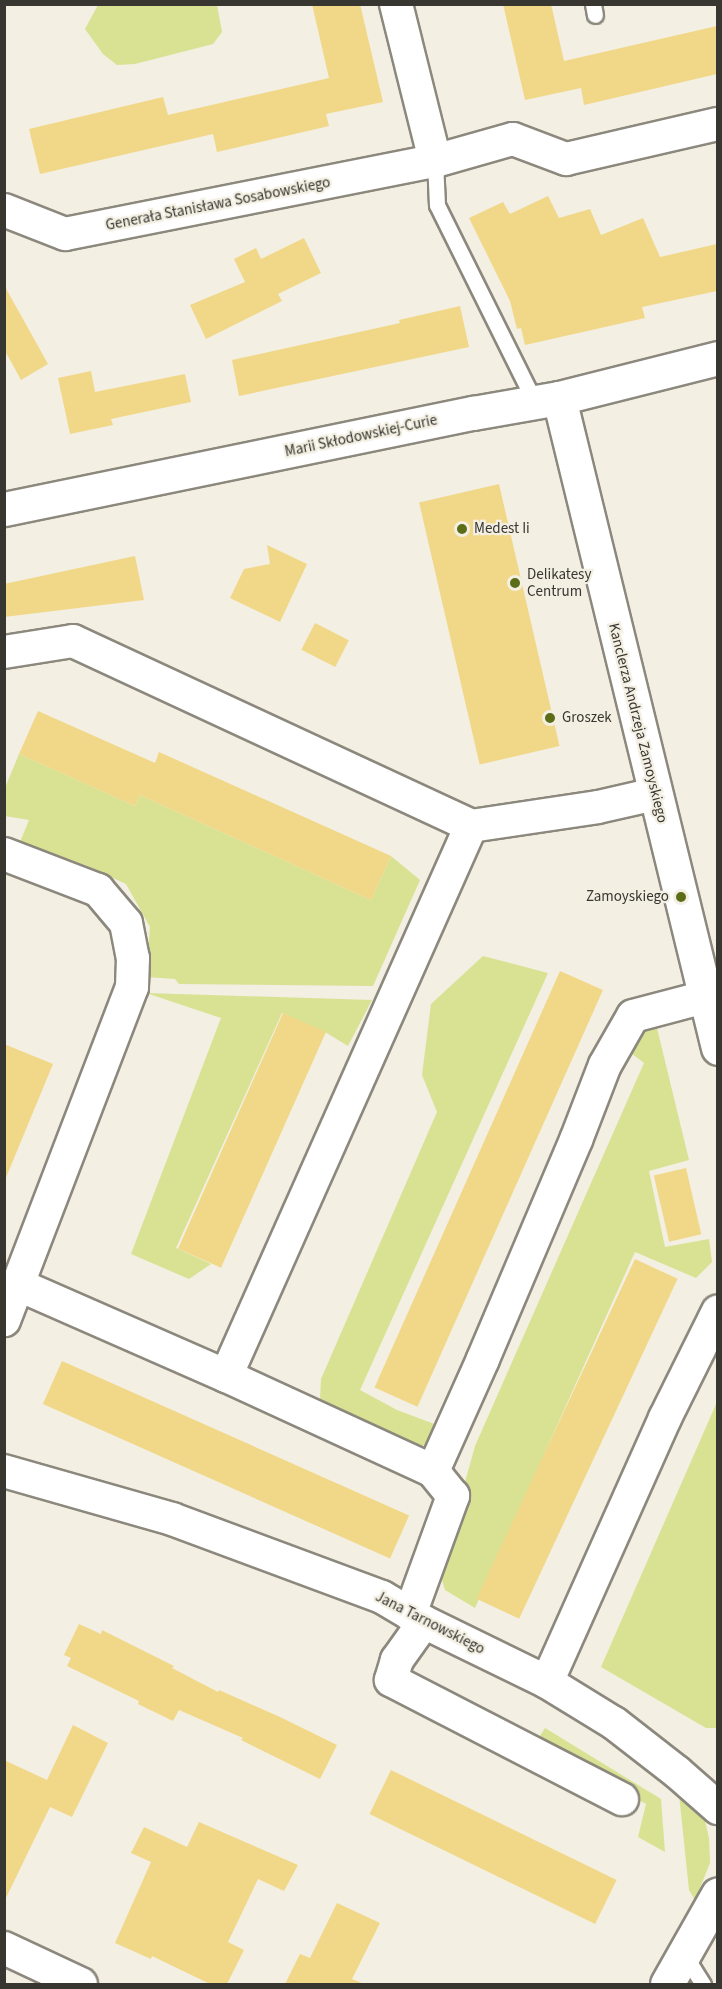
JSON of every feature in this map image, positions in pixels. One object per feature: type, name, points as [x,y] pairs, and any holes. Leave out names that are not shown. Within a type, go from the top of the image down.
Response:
[{"type":"street","points":[[396,4],[435,161]]},
{"type":"street","name":"Generała Stanisława Sosabowskiego","points":[[4,210],[65,234],[435,161],[513,139],[566,159],[717,124]]},
{"type":"street","name":"Marii Skłodowskiej-Curie","points":[[4,509],[547,400],[717,358]]},
{"type":"street","name":"Kanclerza Andrzeja Zamoyskiego","points":[[547,400],[655,794],[717,1048]]},
{"type":"street","points":[[4,652],[73,641],[471,826],[598,807],[655,794]]},
{"type":"street","points":[[226,1376],[471,826]]},
{"type":"street","points":[[4,854],[98,890],[126,923],[133,958],[132,987],[4,1320]]},
{"type":"street","points":[[433,1471],[576,1140],[605,1065],[633,1016],[705,997]]},
{"type":"street","points":[[18,1285],[226,1376],[433,1471],[453,1496],[417,1618],[397,1660],[391,1680],[622,1799]]},
{"type":"street","points":[[547,1682],[660,1429],[717,1311]]},
{"type":"street","name":"Jana Tarnowskiego","points":[[4,1471],[172,1519],[382,1597],[417,1618],[547,1682],[614,1723],[677,1772],[717,1808]]},
{"type":"street","points":[[667,1984],[717,1894]]},
{"type":"street","points":[[4,1948],[81,1984]]},
{"type":"lane","points":[[435,161],[437,205],[547,400]]},
{"type":"lane","points":[[684,1954],[703,1984]]},
{"type":"green space","points":[[98,5],[217,5],[222,32],[213,44],[135,64],[117,65],[103,54],[85,29]]},
{"type":"green space","points":[[19,754],[135,806],[140,795],[371,900],[391,856],[420,880],[373,986],[179,984],[175,979],[146,977],[150,927],[126,884],[85,865],[20,842],[29,820],[5,816],[5,788]]},
{"type":"green space","points":[[483,956],[548,973],[360,1390],[397,1410],[437,1425],[437,1436],[419,1448],[320,1400],[321,1379],[437,1112],[422,1075],[431,1004]]},
{"type":"green space","points":[[146,993],[372,1000],[348,1046],[325,1032],[282,1013],[176,1248],[211,1264],[189,1279],[131,1254],[221,1018]]},
{"type":"green space","points":[[657,1028],[689,1160],[649,1171],[665,1247],[709,1239],[712,1262],[696,1278],[635,1252],[475,1608],[445,1590],[440,1573],[475,1446],[644,1063],[631,1053],[642,1032]]},
{"type":"green space","points":[[717,1402],[718,1728],[706,1728],[601,1667]]},
{"type":"green space","points":[[545,1728],[661,1799],[665,1852],[638,1837],[646,1804],[534,1745]]},
{"type":"green space","points":[[679,1794],[704,1816],[709,1838],[710,1863],[695,1900],[689,1890]]},
{"type":"building","points":[[312,4],[360,4],[383,102],[326,114],[329,126],[217,152],[213,134],[40,174],[29,129],[163,97],[168,115],[329,78]]},
{"type":"building","points":[[503,4],[551,4],[564,61],[717,26],[717,74],[584,105],[581,88],[525,100]]},
{"type":"building","points":[[548,196],[559,218],[590,209],[601,235],[643,218],[660,257],[717,244],[717,291],[642,307],[645,318],[525,345],[521,328],[517,329],[510,301],[469,218],[503,202],[510,214]]},
{"type":"building","points":[[304,238],[321,273],[278,294],[282,301],[206,339],[190,305],[245,282],[234,259],[256,248],[261,259]]},
{"type":"building","points":[[4,285],[48,364],[21,380],[4,349]]},
{"type":"building","points":[[460,306],[469,347],[239,396],[232,360],[400,323],[399,320]]},
{"type":"building","points":[[91,371],[95,392],[185,374],[191,402],[111,419],[113,425],[70,434],[58,378]]},
{"type":"building","points":[[499,484],[560,746],[480,765],[419,502]]},
{"type":"building","points":[[267,545],[307,564],[280,622],[230,598],[244,569],[270,564]]},
{"type":"building","points":[[135,556],[144,600],[4,617],[4,584]]},
{"type":"building","points":[[315,623],[349,640],[335,667],[301,650]]},
{"type":"building","points":[[38,711],[155,763],[159,752],[391,856],[371,900],[140,795],[135,806],[19,754]]},
{"type":"building","points":[[560,971],[603,990],[417,1407],[375,1388]]},
{"type":"building","points":[[283,1013],[326,1032],[221,1268],[178,1249]]},
{"type":"building","points":[[4,1044],[53,1064],[5,1180],[4,1180]]},
{"type":"building","points":[[686,1168],[701,1234],[669,1242],[654,1175]]},
{"type":"building","points":[[635,1259],[678,1279],[519,1619],[477,1599]]},
{"type":"building","points":[[62,1361],[409,1516],[390,1558],[43,1404]]},
{"type":"building","points":[[79,1624],[101,1634],[102,1630],[174,1666],[172,1668],[218,1692],[219,1690],[280,1717],[337,1745],[320,1779],[241,1740],[243,1738],[179,1710],[173,1721],[138,1704],[139,1701],[67,1666],[71,1658],[64,1655]]},
{"type":"building","points":[[73,1725],[108,1743],[72,1817],[50,1807],[4,1902],[4,1760],[47,1780]]},
{"type":"building","points":[[391,1770],[617,1880],[595,1924],[370,1814]]},
{"type":"building","points":[[199,1822],[298,1865],[284,1891],[258,1879],[228,1942],[244,1950],[227,1984],[210,1984],[152,1956],[151,1959],[115,1943],[151,1862],[131,1853],[144,1827],[187,1847]]},
{"type":"building","points":[[337,1903],[380,1923],[352,1979],[364,1984],[285,1984],[300,1954],[310,1958]]},
{"type":"place","name":"Medest Ii","points":[[462,529]]},
{"type":"place","name":"Delikatesy Centrum","points":[[515,583]]},
{"type":"place","name":"Groszek","points":[[550,718]]},
{"type":"place","name":"Zamoyskiego","points":[[681,897]]}]
